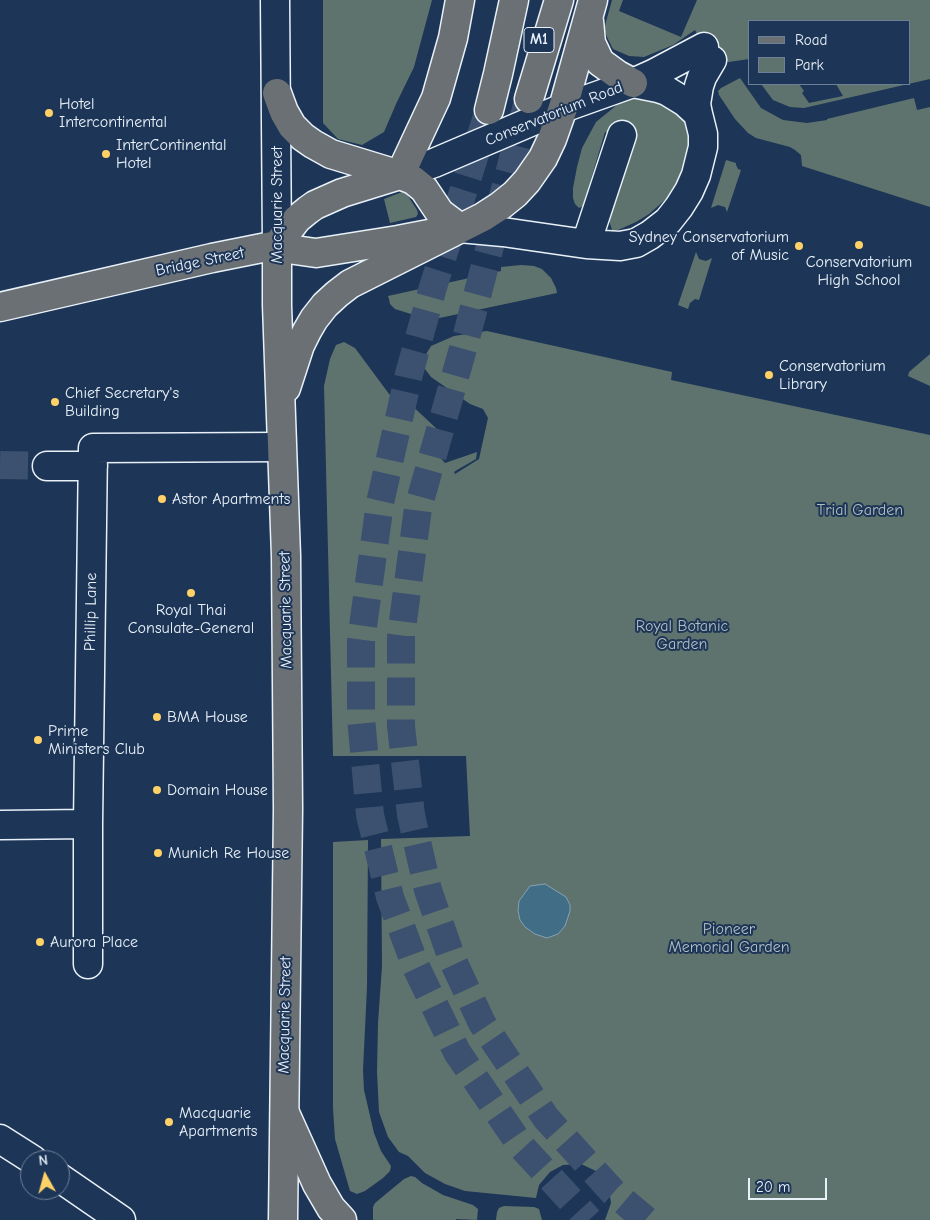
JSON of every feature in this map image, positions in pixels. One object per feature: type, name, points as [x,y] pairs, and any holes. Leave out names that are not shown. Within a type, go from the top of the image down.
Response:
[{"type":"main road","points":[[400,175],[436,98],[453,38],[460,0]]},
{"type":"main road","points":[[498,74],[500,0]]},
{"type":"main road","name":"M1","points":[[489,110],[514,0]]},
{"type":"main road","name":"M1","points":[[545,0],[531,90],[559,0]]},
{"type":"main road","points":[[591,9],[591,43],[600,62],[633,83]]},
{"type":"main road","points":[[281,403],[300,346],[314,319],[337,294],[350,284],[500,206],[527,181],[543,158],[552,140],[591,9]]},
{"type":"main road","points":[[277,93],[292,126],[303,137],[320,149],[413,180],[440,212],[460,228]]},
{"type":"main road","name":"Conservatorium Road","points":[[277,245],[297,219],[315,205],[342,193],[400,175]]},
{"type":"main road","name":"Bridge Street","points":[[0,307],[212,258],[277,245],[316,253],[460,228]]},
{"type":"main road","name":"Macquarie Street","points":[[277,245],[281,447],[286,556],[288,809],[283,1220]]},
{"type":"main road","points":[[285,1113],[317,1184],[331,1208],[342,1220]]},
{"type":"street","name":"Macquarie Street","points":[[275,0],[277,245]]},
{"type":"street","points":[[460,228],[586,244],[620,246],[630,245],[660,228],[680,207],[696,175],[704,138],[696,104],[708,54],[684,58],[633,83]]},
{"type":"street","name":"Conservatorium Road","points":[[400,175],[434,163],[563,108],[633,83],[667,91],[685,102],[698,114]]},
{"type":"street","points":[[586,244],[622,135]]},
{"type":"street","name":"Phillip Lane","points":[[88,964],[93,448],[281,447]]},
{"type":"street","points":[[47,466],[92,466]]},
{"type":"street","points":[[0,825],[88,824]]},
{"type":"street","points":[[0,1139],[20,1152]]},
{"type":"street","points":[[0,1156],[20,1161]]},
{"type":"street","points":[[70,1185],[121,1220]]},
{"type":"green space","points":[[323,0],[432,0],[414,67],[384,132],[362,145],[338,139],[323,123]]},
{"type":"green space","points":[[612,0],[623,0],[619,11],[681,37],[697,0],[930,0],[930,79],[910,84],[910,20],[748,20],[748,59],[715,64],[695,30],[673,45],[644,57],[629,56],[613,49],[604,29]]},
{"type":"green space","points":[[740,78],[761,108],[783,120],[807,123],[827,120],[914,98],[917,110],[930,107],[930,207],[802,166],[801,155],[795,150],[756,138],[748,133],[735,119],[718,91]]},
{"type":"green space","points":[[762,85],[800,85],[804,91],[802,93],[809,103],[843,96],[837,85],[904,85],[804,108],[790,107],[773,100]]},
{"type":"green space","points":[[632,95],[671,101],[688,124],[689,144],[684,164],[675,186],[667,198],[649,214],[636,222],[618,230],[612,230],[609,220],[636,138],[605,132],[583,206],[579,208],[573,198],[573,188],[582,148],[596,122]]},
{"type":"green space","points":[[726,160],[736,163],[738,169],[741,170],[727,212],[725,207],[718,205],[711,208]]},
{"type":"green space","points":[[402,192],[406,193],[418,214],[416,217],[390,223],[384,199]]},
{"type":"green space","points":[[696,252],[699,259],[706,261],[712,258],[699,300],[695,299],[690,303],[688,309],[678,305]]},
{"type":"green space","points":[[521,265],[542,269],[551,278],[557,293],[430,320],[395,309],[390,304],[388,296],[501,271],[501,267]]},
{"type":"green space","name":"Royal Botanic Garden","points":[[487,331],[672,372],[671,380],[930,435],[930,1220],[605,1220],[611,1203],[608,1183],[598,1172],[581,1164],[563,1165],[550,1172],[539,1185],[536,1198],[465,1191],[445,1184],[425,1173],[408,1156],[399,1152],[388,1137],[379,1112],[377,1072],[382,966],[381,839],[470,836],[466,756],[333,756],[324,386],[330,359],[336,345],[344,342],[355,348],[395,402],[401,397],[406,400],[438,430],[441,435],[439,440],[430,446],[445,463],[477,452],[476,459],[454,472],[455,474],[479,459],[488,418],[483,409],[470,404],[431,377],[425,369],[425,356],[431,346],[454,336]]},
{"type":"green space","points":[[930,354],[930,386],[908,376],[909,372]]},
{"type":"green space","points":[[368,840],[364,1090],[374,1133],[381,1151],[391,1166],[390,1171],[383,1178],[365,1191],[357,1194],[350,1191],[335,1139],[333,1108],[333,842]]},
{"type":"green space","points":[[411,1176],[443,1195],[473,1205],[478,1209],[477,1220],[373,1220],[373,1207],[375,1203],[404,1179]]},
{"type":"green space","points":[[504,1206],[534,1207],[539,1209],[542,1220],[496,1220],[499,1208]]},
{"type":"water","points":[[545,884],[566,897],[570,905],[565,926],[558,934],[547,938],[535,934],[525,927],[520,920],[518,911],[519,901],[530,886]]},
{"type":"tunnel","points":[[527,105],[466,338],[418,508],[401,636],[401,726],[411,815],[428,890],[452,959],[482,1023],[546,1118],[613,1192],[646,1220]]},
{"type":"tunnel","points":[[489,110],[433,287],[409,374],[380,503],[361,641],[361,718],[370,815],[390,897],[416,967],[457,1052],[521,1146],[589,1220]]},
{"type":"tunnel","points":[[0,465],[47,466]]},
{"type":"place","name":"Hotel Intercontinental","points":[[49,113]]},
{"type":"place","name":"InterContinental Hotel","points":[[106,154]]},
{"type":"place","name":"Conservatorium High School","points":[[859,245]]},
{"type":"place","name":"Sydney Conservatorium of Music","points":[[799,246]]},
{"type":"place","name":"Conservatorium Library","points":[[769,375]]},
{"type":"place","name":"Chief Secretary's Building","points":[[55,402]]},
{"type":"place","name":"Astor Apartments","points":[[162,499]]},
{"type":"place","name":"Royal Thai Consulate-General","points":[[191,593]]},
{"type":"place","name":"BMA House","points":[[157,717]]},
{"type":"place","name":"Prime Ministers Club","points":[[38,740]]},
{"type":"place","name":"Domain House","points":[[157,790]]},
{"type":"place","name":"Munich Re House","points":[[158,853]]},
{"type":"place","name":"Aurora Place","points":[[40,942]]},
{"type":"place","name":"Macquarie Apartments","points":[[169,1122]]},
{"type":"park label","name":"Trial Garden","points":[[860,510]]},
{"type":"park label","name":"Pioneer Memorial Garden","points":[[729,938]]}]
